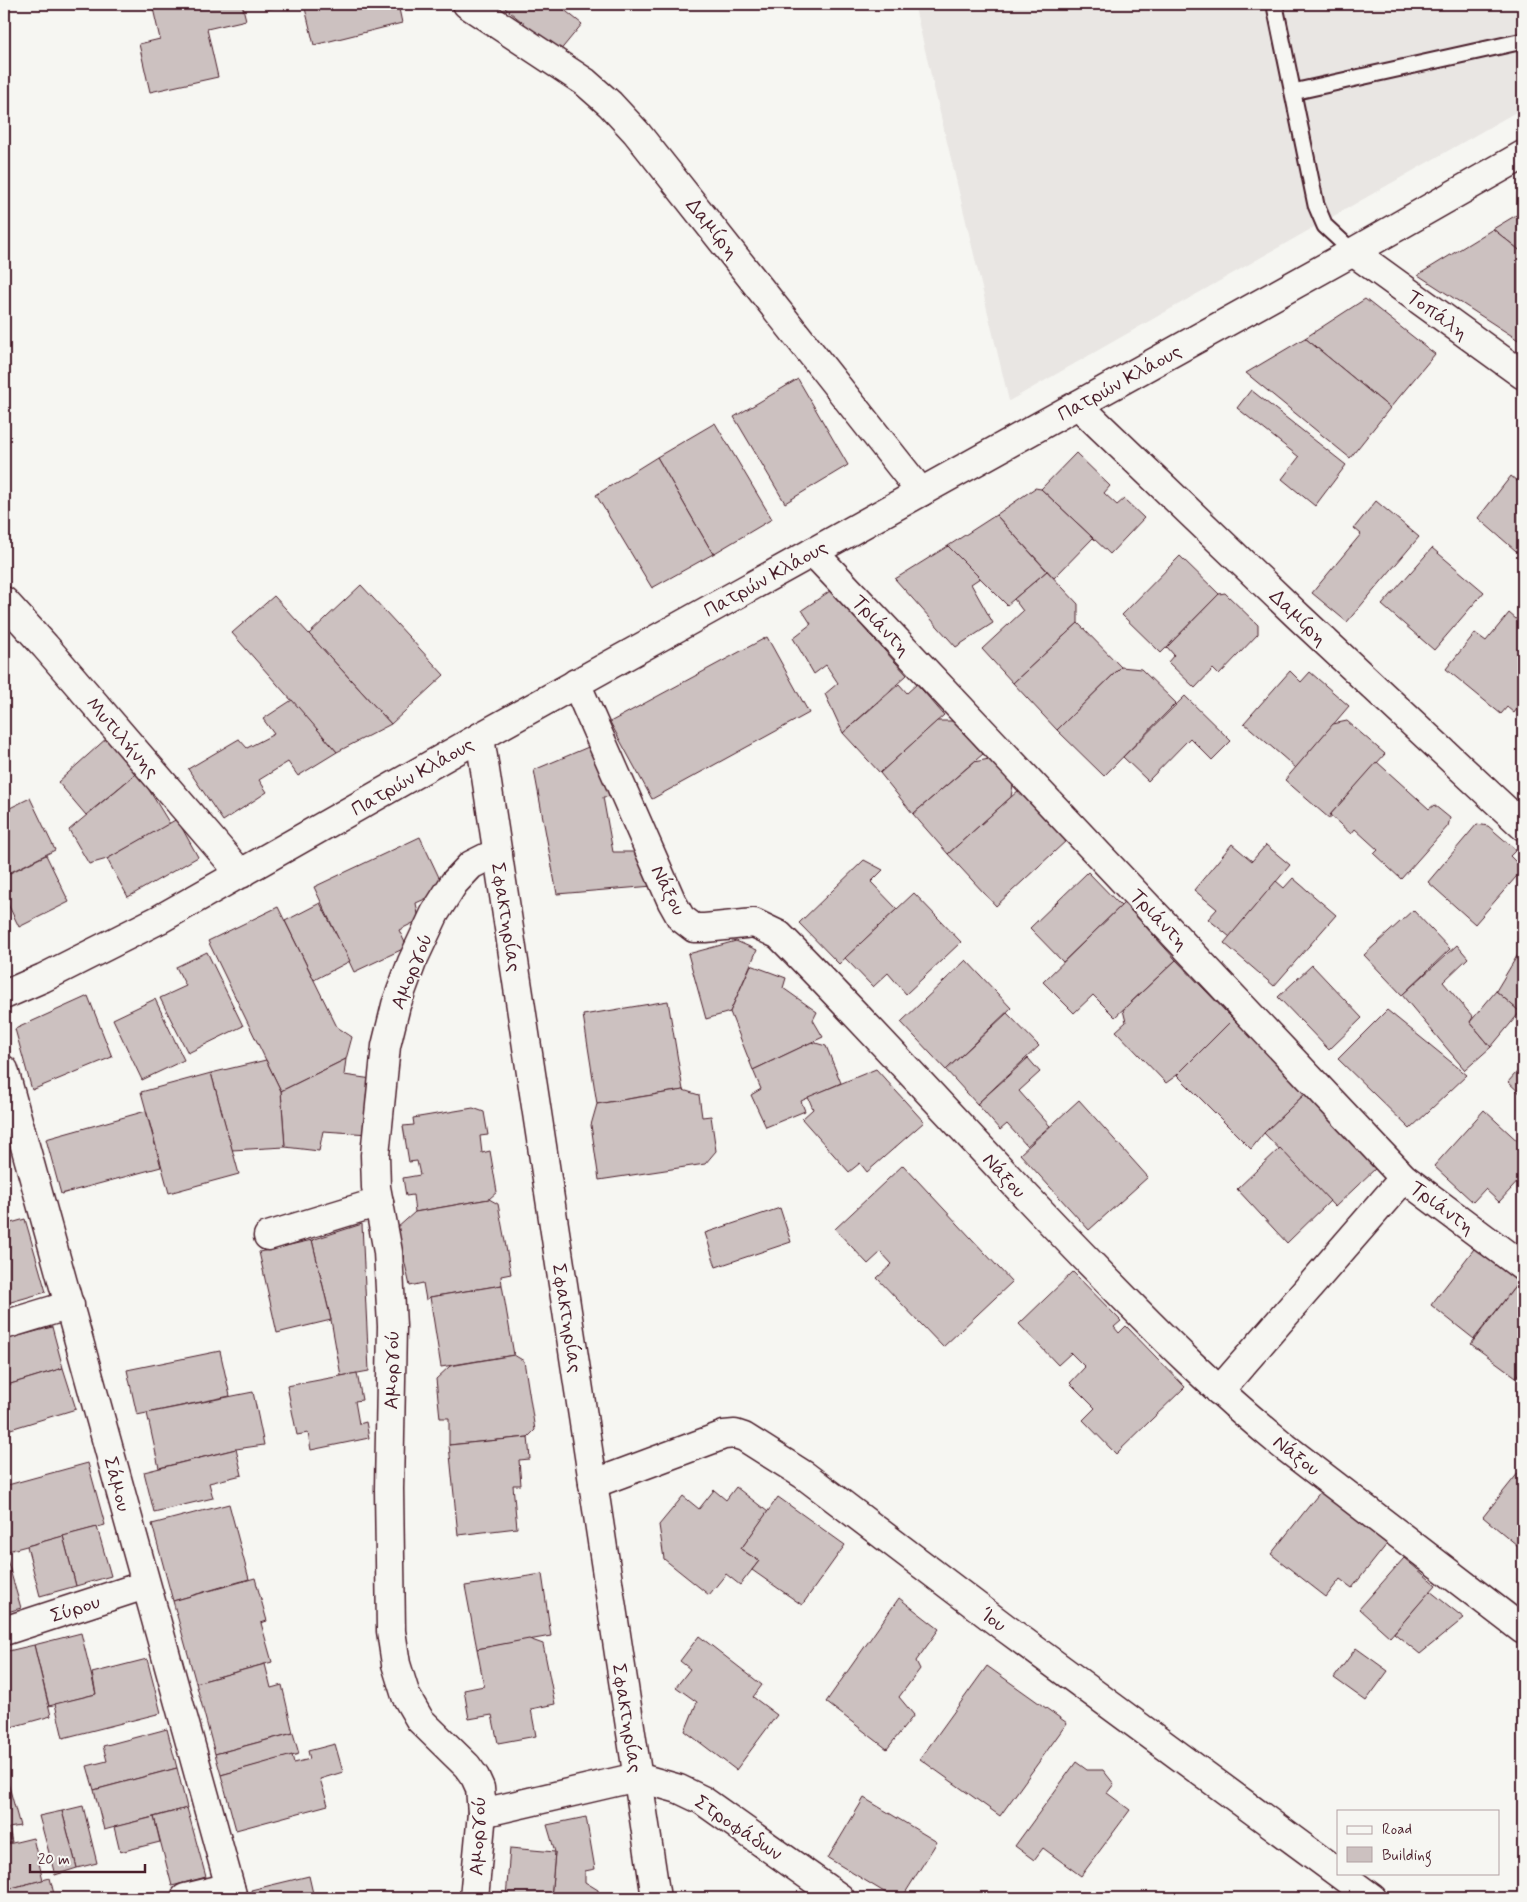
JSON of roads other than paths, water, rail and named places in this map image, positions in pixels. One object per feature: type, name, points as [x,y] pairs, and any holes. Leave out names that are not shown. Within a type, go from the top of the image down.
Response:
[{"type":"street","name":"Δαμίρη","points":[[467,4],[586,82],[610,104],[636,132],[921,492]]},
{"type":"street","name":"Πατρών Κλάους","points":[[4,995],[106,947],[241,874],[576,683],[1523,156]]},
{"type":"street","name":"Τοπάλη","points":[[1353,252],[1523,375]]},
{"type":"street","name":"Δαμίρη","points":[[1078,405],[1306,624],[1523,826]]},
{"type":"street","name":"Τριάντη","points":[[813,552],[1404,1178],[1523,1267]]},
{"type":"street","name":"Μυτιλήνης","points":[[4,601],[241,874]]},
{"type":"street","name":"Νάξου","points":[[576,683],[680,918],[694,928],[754,923],[779,935],[1026,1198],[1173,1348],[1219,1391],[1285,1447],[1523,1630]]},
{"type":"street","name":"Σφακτηρίας","points":[[480,737],[656,1898]]},
{"type":"street","name":"Αμοργού","points":[[474,1898],[482,1795],[475,1777],[458,1756],[420,1720],[406,1696],[393,1647],[390,1617],[389,1489],[392,1326],[388,1252],[376,1188],[375,1155],[383,1067],[389,1028],[402,985],[420,941],[454,883],[471,866],[485,858],[498,854]]},
{"type":"street","name":"Σάμου","points":[[4,1070],[231,1892]]},
{"type":"street","points":[[1219,1391],[1404,1178]]},
{"type":"street","points":[[268,1236],[379,1202]]},
{"type":"street","points":[[4,1325],[70,1305]]},
{"type":"street","name":"Ίου","points":[[593,1484],[724,1435],[735,1434],[744,1437],[804,1475],[1019,1638],[1337,1872]]},
{"type":"street","name":"Σύρου","points":[[4,1631],[146,1585]]},
{"type":"street","name":"Στροφάδων","points":[[482,1813],[637,1778],[679,1789],[702,1800],[840,1898]]},
{"type":"street","name":"Ίου","points":[[1339,1874],[1372,1898]]},
{"type":"street","points":[[185,1898],[231,1892]]},
{"type":"lane","points":[[1279,5],[1293,92],[1316,205],[1326,226],[1353,252]]},
{"type":"lane","points":[[1293,92],[1523,41]]}]
